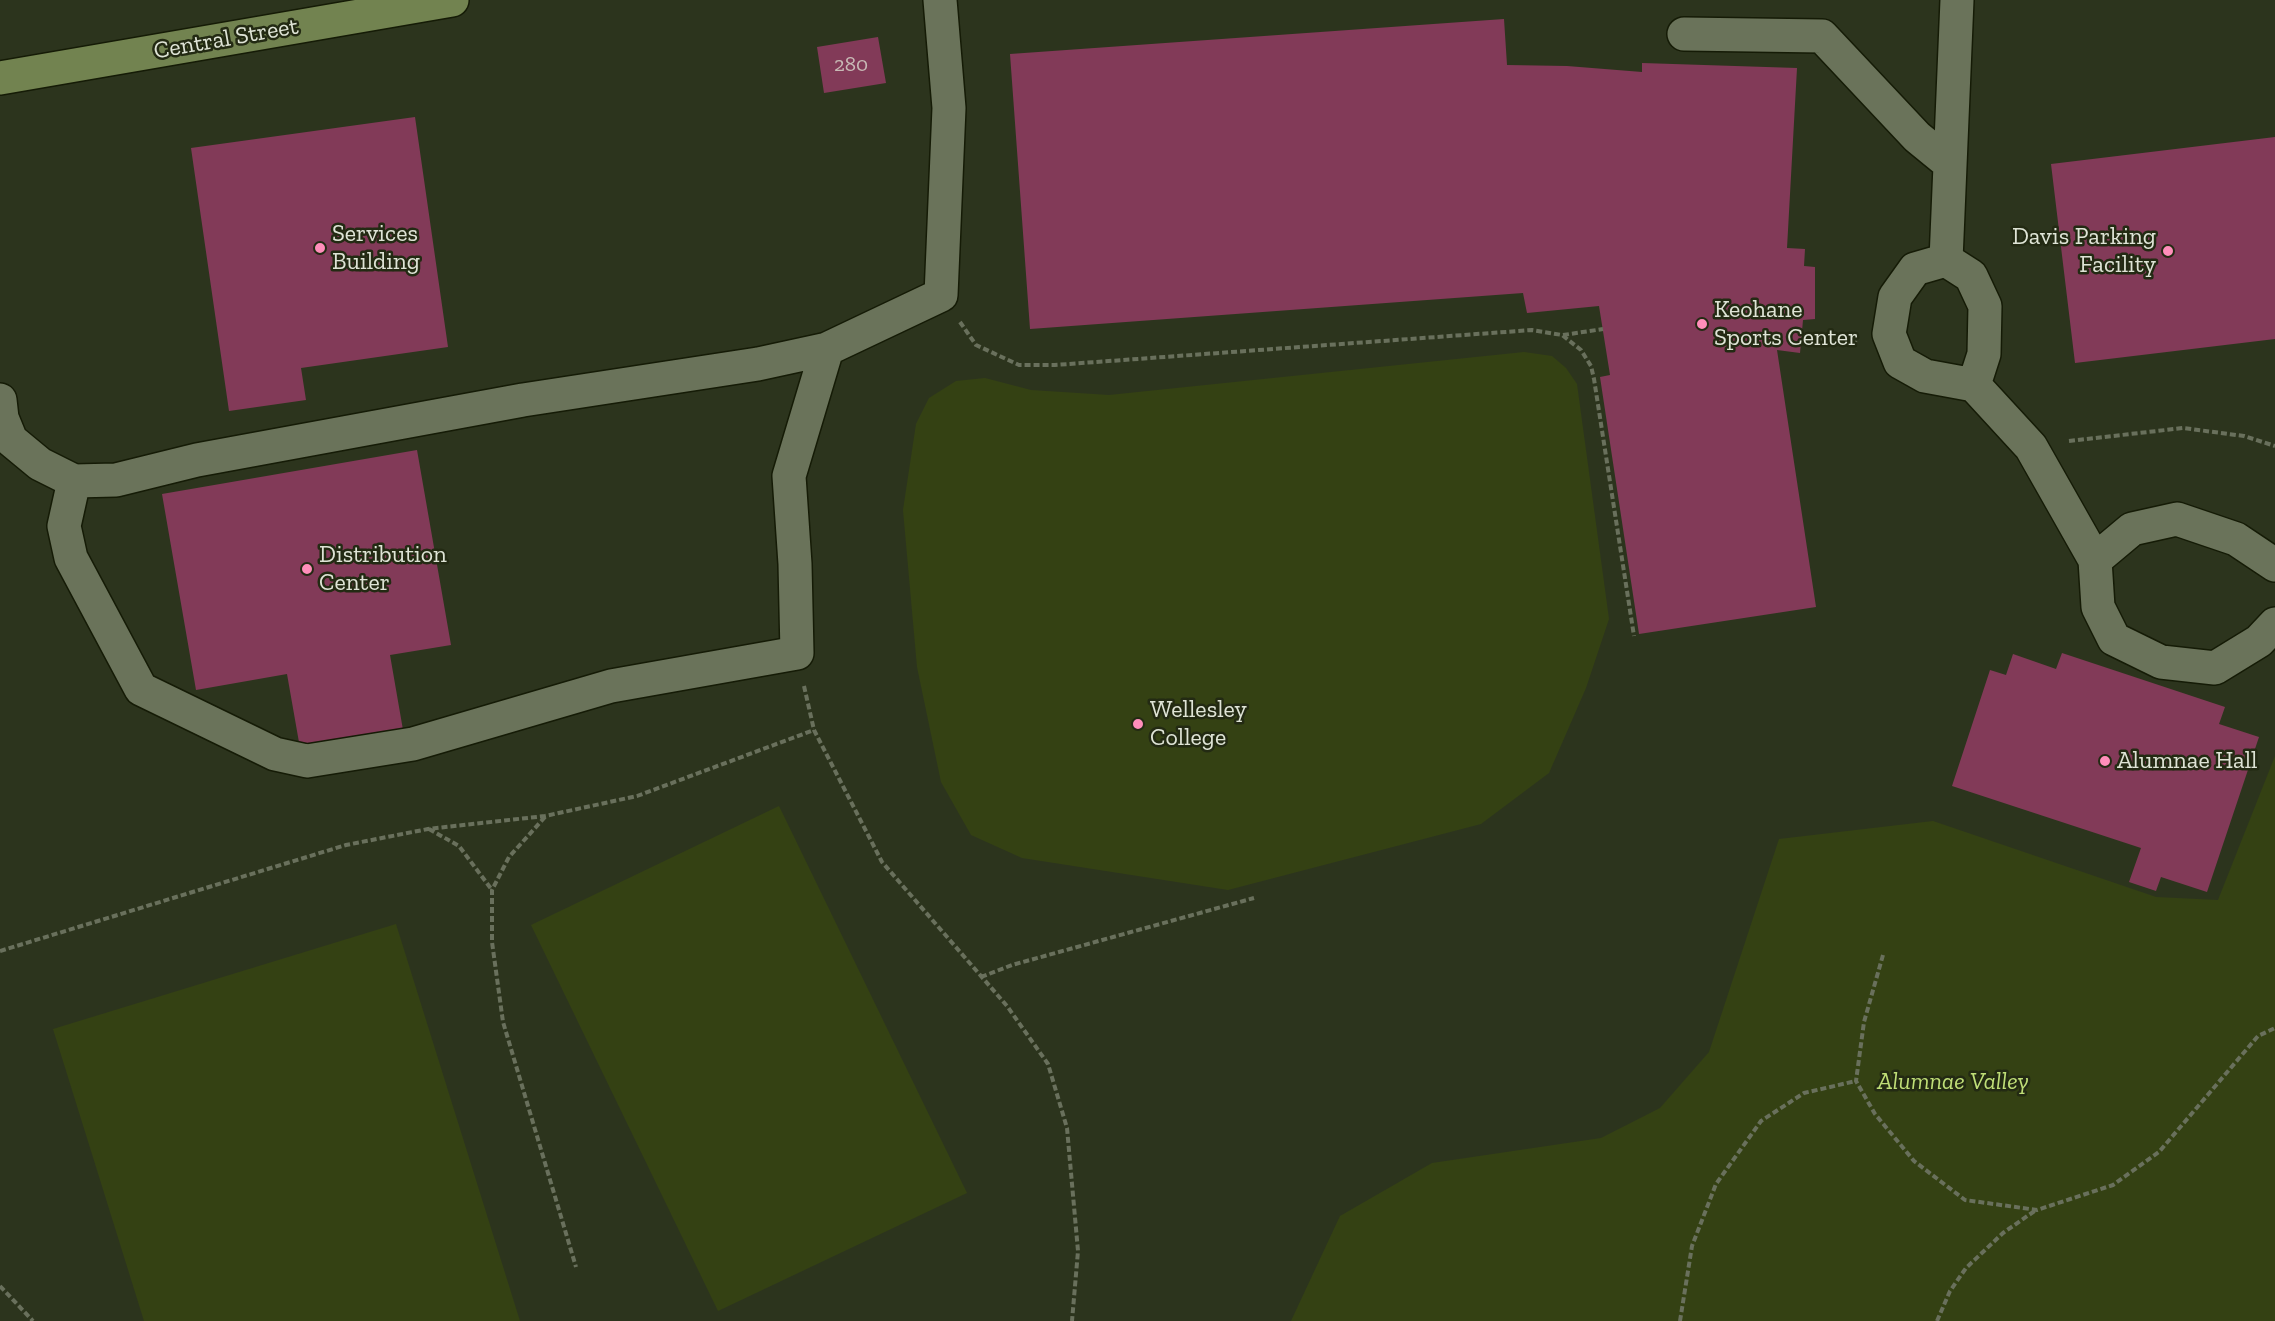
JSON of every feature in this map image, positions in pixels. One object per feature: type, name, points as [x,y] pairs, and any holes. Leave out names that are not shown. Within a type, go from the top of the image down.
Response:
[{"type":"main road","name":"Central Street","points":[[0,78],[452,0]]},
{"type":"lane","points":[[0,400],[2,418],[11,440],[40,464],[74,481],[116,480],[209,458],[523,400],[758,364],[827,349],[941,295],[949,108],[940,0]]},
{"type":"lane","points":[[1946,260],[1957,0]]},
{"type":"lane","points":[[1684,34],[1821,36],[1917,137],[1950,164]]},
{"type":"lane","points":[[1974,385],[1984,354],[1985,306],[1971,276],[1946,260],[1915,269],[1895,297],[1889,334],[1900,362],[1925,376],[1974,385],[2031,447],[2095,560],[2098,608],[2114,639],[2161,662],[2216,668],[2259,641],[2275,624]]},
{"type":"lane","points":[[74,481],[64,526],[71,558],[141,689],[275,754],[307,761],[413,744],[611,686],[797,653],[795,564],[789,476],[827,349]]},
{"type":"lane","points":[[2095,560],[2132,529],[2178,519],[2236,539],[2275,565]]},
{"type":"path","points":[[941,295],[976,345],[1019,365],[1067,364],[1532,330],[1562,335],[1603,329]]},
{"type":"path","points":[[1562,335],[1581,350],[1591,366],[1634,636]]},
{"type":"path","points":[[1802,336],[1895,347]]},
{"type":"path","points":[[2031,447],[2183,428],[2244,436],[2275,446]]},
{"type":"path","points":[[797,653],[814,730],[882,862],[1007,1006],[1048,1064],[1067,1128],[1078,1251],[1072,1321]]},
{"type":"path","points":[[0,951],[346,845],[428,829],[545,816],[637,796],[814,730]]},
{"type":"path","points":[[545,816],[509,857],[492,890],[492,942],[503,1022],[576,1267]]},
{"type":"path","points":[[428,829],[459,846],[492,890]]},
{"type":"path","points":[[981,977],[1012,965],[1254,898]]},
{"type":"path","points":[[1883,955],[1864,1022],[1856,1081],[1875,1114],[1914,1161],[1965,1200],[2037,1210]]},
{"type":"path","points":[[1937,1321],[1950,1291],[1966,1268],[2003,1233],[2037,1210],[2113,1185],[2158,1152],[2258,1036],[2275,1028]]},
{"type":"path","points":[[1680,1321],[1692,1246],[1716,1184],[1761,1121],[1804,1093],[1856,1081]]},
{"type":"path","points":[[0,1286],[33,1321]]},
{"type":"green space","points":[[1524,352],[1552,356],[1566,368],[1577,384],[1609,619],[1586,688],[1549,773],[1481,824],[1228,890],[1022,858],[971,835],[941,782],[917,667],[903,510],[916,424],[929,398],[956,381],[985,378],[1031,390],[1109,395]]},
{"type":"green space","name":"Alumnae Valley","points":[[2275,756],[2275,1321],[1291,1321],[1340,1216],[1432,1163],[1601,1138],[1660,1108],[1709,1052],[1779,839],[1933,821],[2156,897],[2218,900]]},
{"type":"green space","points":[[779,806],[967,1193],[718,1311],[531,925]]},
{"type":"green space","points":[[396,924],[520,1321],[144,1321],[53,1029]]},
{"type":"building","name":"Keohane Sports Center","points":[[1504,19],[1507,65],[1567,66],[1642,72],[1642,63],[1797,68],[1787,248],[1805,249],[1804,266],[1815,267],[1815,319],[1803,320],[1800,353],[1777,350],[1816,607],[1639,634],[1600,377],[1610,375],[1599,306],[1527,313],[1523,293],[1030,329],[1010,54]]},
{"type":"building","points":[[878,37],[886,83],[824,93],[817,47]]},
{"type":"building","name":"Services Building","points":[[415,117],[448,347],[301,368],[306,400],[229,411],[191,148]]},
{"type":"building","name":"Davis Parking Facility","points":[[2275,137],[2275,339],[2075,363],[2051,164]]},
{"type":"building","name":"Distribution Center","points":[[417,450],[451,645],[390,655],[403,730],[300,748],[287,674],[196,690],[162,494]]},
{"type":"building","name":"Alumnae Hall","points":[[2062,653],[2225,707],[2219,724],[2259,737],[2207,892],[2161,877],[2156,891],[2129,882],[2141,848],[1952,786],[1990,670],[2006,675],[2013,654],[2056,669]]},
{"type":"place","name":"Services Building","points":[[320,248]]},
{"type":"place","name":"Davis Parking Facility","points":[[2168,251]]},
{"type":"place","name":"Keohane Sports Center","points":[[1702,324]]},
{"type":"place","name":"Distribution Center","points":[[307,569]]},
{"type":"place","name":"Wellesley College","points":[[1138,724]]},
{"type":"place","name":"Alumnae Hall","points":[[2105,761]]}]
